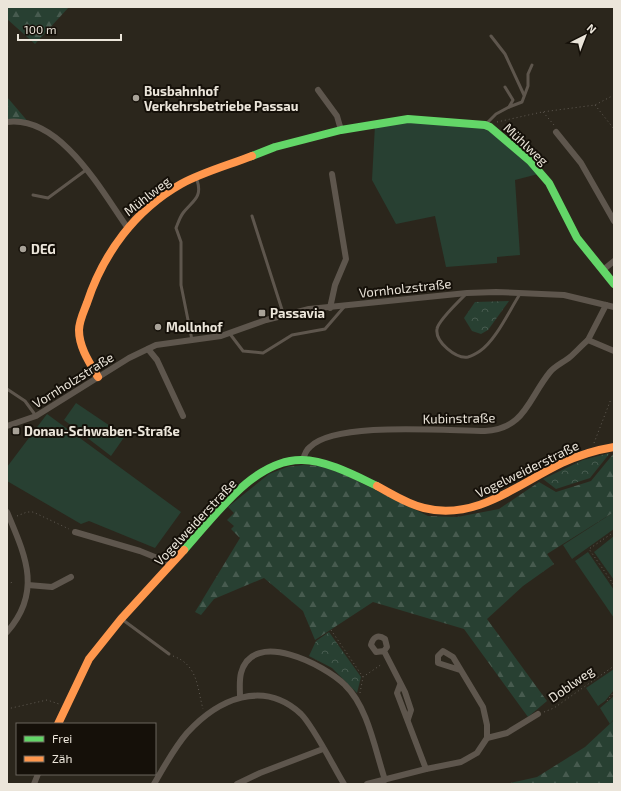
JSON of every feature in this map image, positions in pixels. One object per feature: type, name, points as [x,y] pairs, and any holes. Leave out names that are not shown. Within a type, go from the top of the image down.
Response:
[{"type":"street","points":[[318,90],[337,116],[341,130]]},
{"type":"street","name":"Mühlweg","points":[[98,377],[85,355],[80,341],[79,328],[83,312],[98,272],[127,227],[164,196],[182,184],[275,147],[341,130],[408,119],[488,126],[530,161],[549,183],[577,238],[614,284]]},
{"type":"street","points":[[7,122],[30,124],[43,130],[62,143],[86,170],[127,227]]},
{"type":"street","points":[[556,132],[582,164],[614,220]]},
{"type":"street","points":[[330,308],[335,284],[346,259],[332,174]]},
{"type":"street","points":[[603,270],[614,261]]},
{"type":"street","name":"Vornholzstraße","points":[[7,426],[36,416],[148,348],[167,342],[208,339],[230,334],[309,309],[467,293],[521,292],[564,295],[614,307]]},
{"type":"street","name":"Kubinstraße","points":[[303,460],[309,447],[314,443],[323,439],[354,431],[377,429],[496,431],[506,427],[517,420],[526,411],[551,371],[588,340],[606,305]]},
{"type":"street","points":[[588,340],[614,351]]},
{"type":"street","points":[[148,348],[157,360],[183,416]]},
{"type":"street","name":"Vogelweiderstraße","points":[[58,723],[89,659],[121,618],[172,564],[218,511],[260,473],[273,466],[303,460],[336,468],[355,475],[405,501],[423,508],[441,511],[460,510],[488,503],[562,463],[593,451],[614,447]]},
{"type":"street","points":[[7,512],[27,564],[28,585],[21,614],[7,632]]},
{"type":"street","points":[[75,532],[140,551],[172,564]]},
{"type":"street","points":[[28,585],[52,587],[71,577]]},
{"type":"street","points":[[384,651],[400,685],[397,693],[426,769]]},
{"type":"street","points":[[240,697],[241,672],[245,664],[252,657],[261,653],[269,652],[301,658],[324,668],[345,685],[358,701],[385,780]]},
{"type":"street","points":[[367,784],[461,762],[477,753],[487,738],[487,725],[483,707],[460,670]]},
{"type":"street","points":[[154,784],[187,733],[222,705],[240,697],[257,695],[273,697],[290,705],[302,715],[344,784]]},
{"type":"street","points":[[487,738],[506,734],[538,714]]},
{"type":"street","points":[[237,784],[260,773],[323,749]]},
{"type":"lane","points":[[491,36],[505,54],[524,95]]},
{"type":"lane","points":[[488,126],[496,114],[522,102],[532,65]]},
{"type":"lane","points":[[505,87],[513,100],[509,107]]},
{"type":"lane","points":[[33,195],[48,198],[86,170]]},
{"type":"lane","points":[[192,340],[181,285],[181,242],[176,228],[183,213],[196,200],[199,186],[197,179]]},
{"type":"lane","points":[[252,216],[284,316]]},
{"type":"lane","name":"Vornholzstraße","points":[[467,293],[437,327],[436,335],[442,344],[455,354],[468,357],[479,352],[489,343],[521,292]]},
{"type":"lane","name":"Vornholzstraße","points":[[230,334],[243,351],[262,353],[292,335],[325,329],[345,306]]},
{"type":"lane","points":[[7,389],[25,401],[36,416]]},
{"type":"lane","points":[[121,618],[169,654]]},
{"type":"path","points":[[488,126],[496,122],[542,112],[595,105],[614,95]]},
{"type":"path","points":[[595,105],[614,129]]},
{"type":"path","points":[[542,112],[556,128],[556,132]]},
{"type":"path","points":[[594,445],[610,399]]},
{"type":"path","points":[[10,518],[27,512],[33,512],[75,532]]},
{"type":"path","points":[[614,532],[590,549],[614,585]]},
{"type":"path","points":[[7,584],[12,582]]},
{"type":"path","points":[[331,630],[363,677]]},
{"type":"path","points":[[169,654],[184,660],[192,670],[206,717]]},
{"type":"path","points":[[358,701],[363,677],[388,660]]},
{"type":"path","name":"Doblweg","points":[[538,714],[554,708],[614,666]]},
{"type":"path","points":[[606,701],[614,692]]},
{"type":"path","points":[[7,709],[47,700],[65,707]]},
{"type":"green space","points":[[7,7],[69,7],[35,44],[7,19]]},
{"type":"green space","points":[[7,97],[30,124],[7,120]]},
{"type":"green space","points":[[407,119],[485,125],[542,173],[515,180],[520,255],[497,257],[497,263],[446,267],[435,216],[396,224],[372,180],[375,125]]},
{"type":"green space","points":[[509,301],[488,330],[481,334],[472,331],[464,318],[475,302]]},
{"type":"green space","points":[[76,403],[125,436],[111,456],[64,420]]},
{"type":"green space","points":[[47,414],[181,512],[155,548],[89,521],[81,524],[7,481],[7,467]]},
{"type":"green space","points":[[610,453],[590,478],[556,489],[543,479],[583,460]]},
{"type":"green space","points":[[614,453],[614,512],[547,554],[554,564],[523,586],[487,619],[547,701],[528,717],[464,629],[373,602],[315,640],[303,611],[264,578],[214,599],[201,615],[195,612],[240,538],[231,529],[234,526],[227,520],[234,513],[228,507],[269,474],[287,467],[303,465],[320,466],[343,474],[428,516],[457,517],[499,509],[539,482],[556,492],[591,481]]},
{"type":"green space","points":[[614,512],[614,529],[572,559],[563,545]]},
{"type":"green space","points":[[614,536],[614,580],[594,552]]},
{"type":"green space","points":[[588,552],[614,590],[614,618],[575,561]]},
{"type":"green space","points":[[329,632],[361,677],[357,693],[332,668],[309,656],[316,641]]},
{"type":"green space","points":[[614,669],[614,690],[605,701],[598,706],[586,688]]},
{"type":"green space","points":[[614,696],[614,719],[610,724],[600,708]]},
{"type":"green space","points":[[614,720],[614,784],[506,784],[537,777],[585,747]]},
{"type":"traffic: fast","points":[[252,156],[275,147],[341,130],[408,119],[485,125],[490,127],[530,161],[549,183],[577,238],[614,284]]},
{"type":"traffic: fast","points":[[184,550],[236,492],[251,479],[284,462],[302,460],[321,463],[341,469],[377,486]]},
{"type":"traffic: slow","points":[[98,377],[83,348],[79,336],[79,327],[102,267],[123,235],[135,220],[149,207],[181,184],[198,176],[252,156]]},
{"type":"traffic: slow","points":[[377,486],[406,501],[424,508],[443,511],[461,509],[479,505],[496,498],[568,460],[588,453],[614,447]]},
{"type":"traffic: slow","points":[[58,723],[89,659],[121,619],[184,550]]},
{"type":"place","name":"Busbahnhof Verkehrsbetriebe Passau","points":[[136,98]]},
{"type":"place","name":"DEG","points":[[23,249]]},
{"type":"place","name":"Passavia","points":[[262,313]]},
{"type":"place","name":"Mollnhof","points":[[158,327]]},
{"type":"place","name":"Donau-Schwaben-Straße","points":[[16,431]]}]
